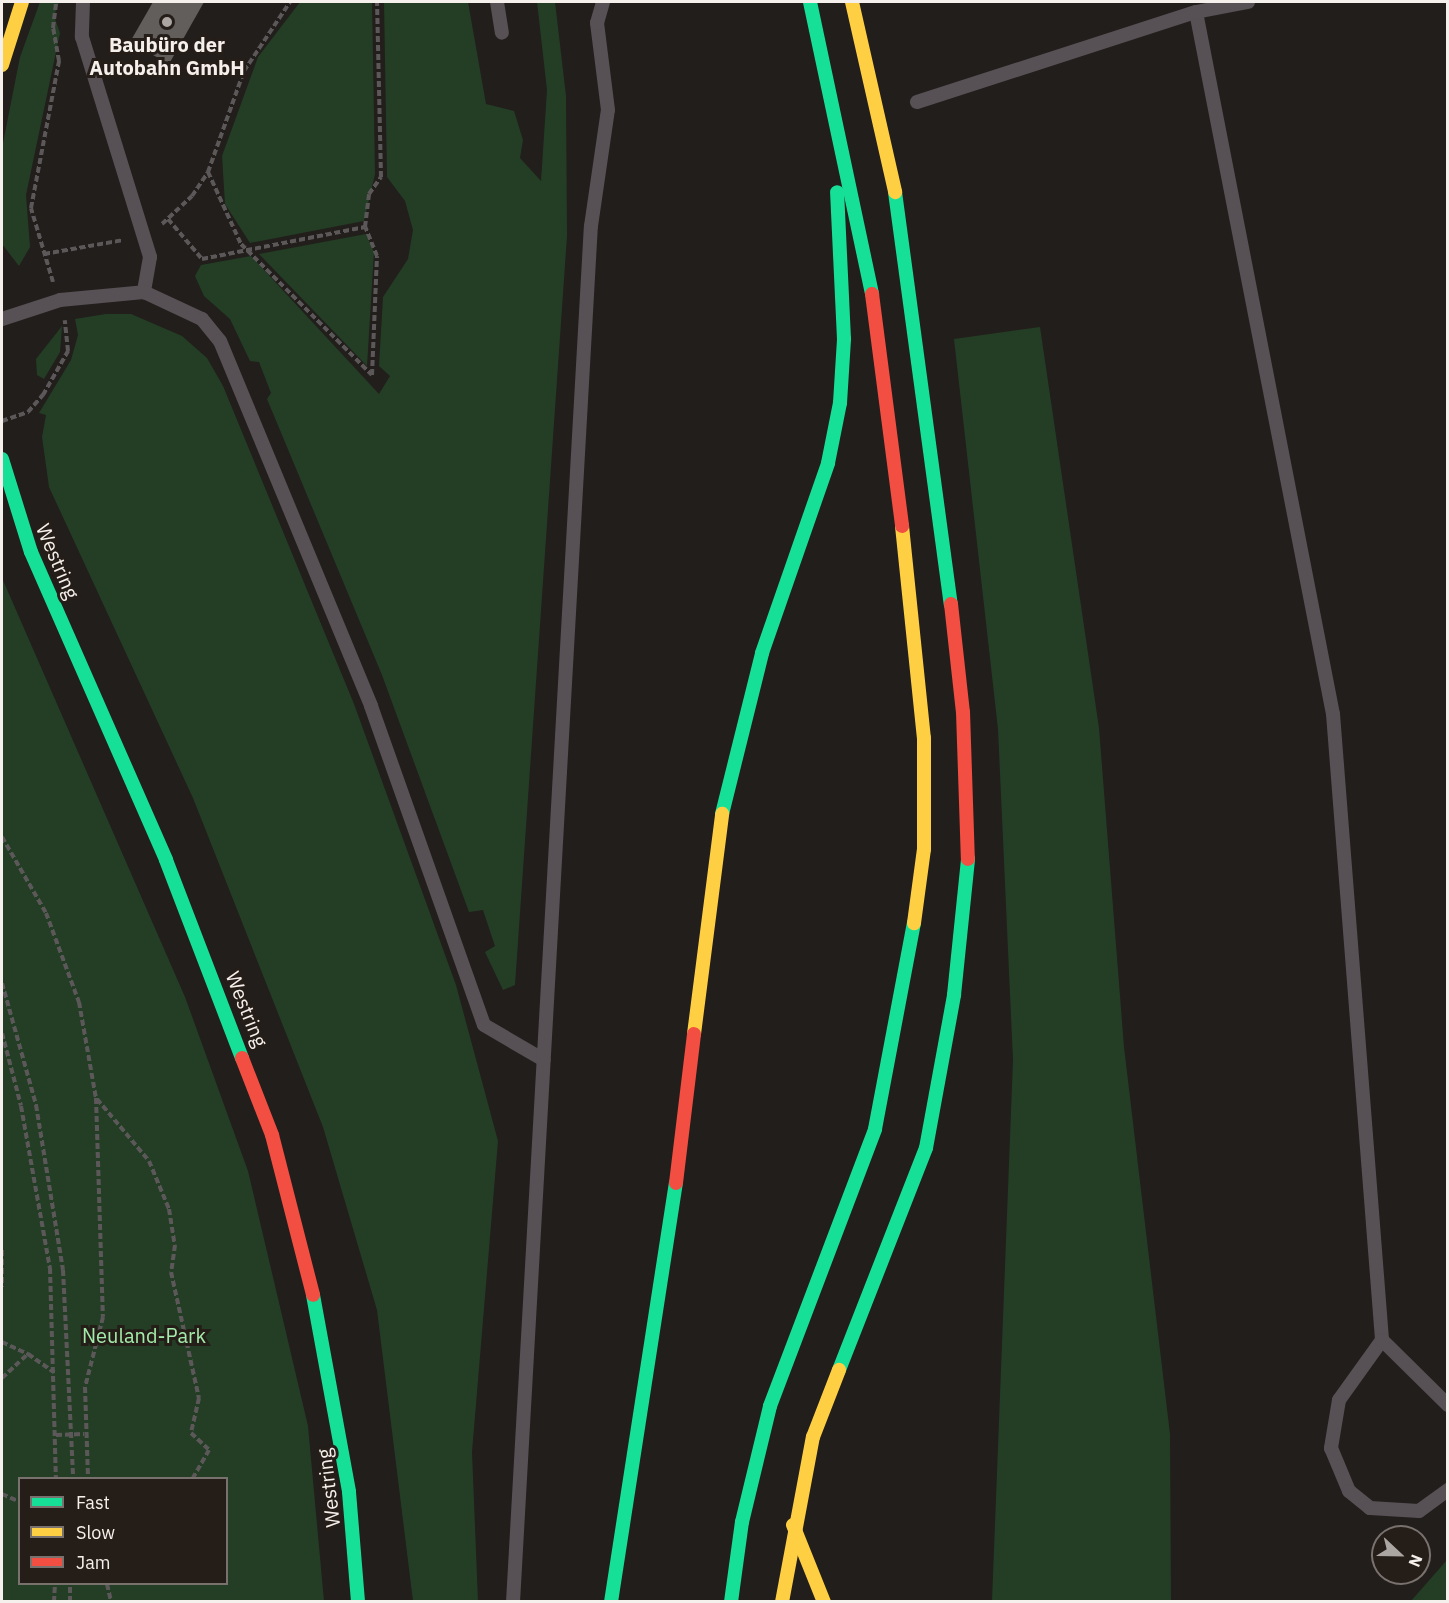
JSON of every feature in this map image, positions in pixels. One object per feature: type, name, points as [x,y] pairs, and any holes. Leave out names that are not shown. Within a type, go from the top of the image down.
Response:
[{"type":"main road","points":[[2,65],[22,2]]},
{"type":"main road","points":[[731,1602],[742,1522],[770,1406],[874,1129],[905,991],[924,849],[921,694],[889,405],[831,86],[810,2]]},
{"type":"main road","points":[[782,1602],[793,1525],[813,1437],[926,1148],[954,995],[971,836],[963,712],[927,400],[891,163],[852,2]]},
{"type":"main road","points":[[611,1602],[624,1492],[677,1180],[717,835],[762,654],[828,463],[840,403],[844,339],[831,86]]},
{"type":"main road","name":"Westring","points":[[2,459],[31,552],[170,870],[272,1135],[326,1347],[349,1492],[358,1602]]},
{"type":"main road","points":[[793,1525],[824,1602]]},
{"type":"lane","points":[[83,2],[82,37],[146,236],[150,257],[144,292]]},
{"type":"lane","points":[[496,2],[502,33]]},
{"type":"lane","points":[[513,1602],[591,226],[609,110],[597,23],[603,2]]},
{"type":"lane","points":[[917,102],[1196,12],[1248,2]]},
{"type":"lane","points":[[1196,12],[1333,714],[1382,1340],[1339,1400],[1331,1448],[1349,1491],[1370,1508],[1419,1511],[1448,1490]]},
{"type":"lane","points":[[2,319],[60,300],[144,292],[202,319],[234,364],[371,706],[484,1024],[544,1060]]},
{"type":"lane","points":[[1382,1340],[1448,1405]]},
{"type":"path","points":[[2,421],[36,404],[68,351],[60,300],[31,208],[59,61],[53,28],[56,2]]},
{"type":"path","points":[[44,254],[146,236],[168,219],[208,172],[244,70],[290,2]]},
{"type":"path","points":[[208,172],[223,214],[249,250],[372,375],[377,256],[365,227],[369,194],[381,177],[377,2]]},
{"type":"path","points":[[168,219],[202,259],[365,227]]},
{"type":"path","points":[[2,837],[46,913],[79,1002],[96,1098],[103,1317],[85,1387],[84,1434],[88,1477]]},
{"type":"path","points":[[2,983],[51,1181],[63,1270],[72,1477]]},
{"type":"path","points":[[2,1033],[21,1106],[50,1268],[56,1477]]},
{"type":"path","points":[[96,1098],[149,1161],[169,1209],[175,1245],[171,1272],[199,1398],[191,1433],[209,1450],[194,1477]]},
{"type":"path","points":[[2,1250],[2,1287]]},
{"type":"path","points":[[2,1342],[28,1354],[54,1372]]},
{"type":"path","points":[[2,1378],[28,1354]]},
{"type":"path","points":[[56,1435],[84,1434]]},
{"type":"path","points":[[2,1494],[18,1502]]},
{"type":"path","points":[[54,1602],[55,1585]]},
{"type":"path","points":[[70,1585],[70,1602]]},
{"type":"path","points":[[107,1585],[111,1602]]},
{"type":"green space","points":[[40,2],[59,2],[54,16],[60,33],[26,195],[30,247],[19,266],[2,244],[2,148],[20,57]]},
{"type":"green space","points":[[300,2],[372,2],[375,174],[364,221],[250,243],[225,204],[222,156],[258,57]]},
{"type":"green space","points":[[384,2],[468,2],[486,104],[514,111],[523,140],[520,158],[541,181],[547,90],[537,2],[555,2],[566,96],[567,236],[515,985],[503,990],[485,952],[495,946],[483,910],[469,912],[382,675],[267,399],[271,393],[259,362],[250,361],[230,319],[204,296],[195,276],[201,265],[251,256],[379,394],[390,376],[379,366],[383,297],[408,259],[413,230],[405,201],[387,177]]},
{"type":"green space","points":[[366,234],[374,252],[367,366],[259,254]]},
{"type":"green space","points":[[106,314],[131,314],[182,336],[207,358],[223,386],[354,704],[456,985],[498,1141],[472,1452],[478,1601],[413,1601],[377,1310],[323,1127],[193,798],[49,487],[42,437],[46,415],[39,413],[71,360],[78,335],[75,319]]},
{"type":"green space","points":[[62,326],[60,352],[44,379],[37,375],[36,359]]},
{"type":"green space","points":[[1040,327],[1099,728],[1124,1047],[1170,1434],[1171,1601],[992,1601],[1013,1060],[998,729],[954,339]]},
{"type":"green space","name":"Neuland-Park","points":[[2,578],[185,997],[248,1171],[308,1426],[324,1601],[2,1601]]},
{"type":"green space","points":[[1447,1560],[1447,1601],[1411,1601],[1425,1585],[1431,1585],[1431,1578]]},
{"type":"building","name":"Baubüro der Autobahn GmbH","points":[[153,2],[204,2],[169,64],[130,42]]},
{"type":"traffic: fast","points":[[810,2],[872,294]]},
{"type":"traffic: fast","points":[[722,814],[762,653],[828,463],[840,403],[844,339],[837,192]]},
{"type":"traffic: fast","points":[[895,192],[951,604]]},
{"type":"traffic: fast","points":[[2,459],[31,552],[166,860],[242,1058]]},
{"type":"traffic: fast","points":[[839,1370],[926,1148],[954,995],[968,859]]},
{"type":"traffic: fast","points":[[731,1602],[742,1522],[770,1406],[875,1129],[914,923]]},
{"type":"traffic: fast","points":[[611,1602],[676,1183]]},
{"type":"traffic: fast","points":[[313,1295],[349,1492],[358,1602]]},
{"type":"traffic: slow","points":[[2,65],[22,2]]},
{"type":"traffic: slow","points":[[852,2],[895,192]]},
{"type":"traffic: slow","points":[[902,526],[924,738],[924,849],[914,923]]},
{"type":"traffic: slow","points":[[694,1034],[722,814]]},
{"type":"traffic: slow","points":[[782,1602],[813,1437],[839,1370]]},
{"type":"traffic: slow","points":[[793,1525],[824,1602]]},
{"type":"traffic: jam","points":[[872,294],[902,526]]},
{"type":"traffic: jam","points":[[951,604],[963,712],[968,859]]},
{"type":"traffic: jam","points":[[676,1183],[694,1034]]},
{"type":"traffic: jam","points":[[242,1058],[272,1135],[313,1295]]},
{"type":"place","name":"Baubüro der Autobahn GmbH","points":[[167,22]]}]
